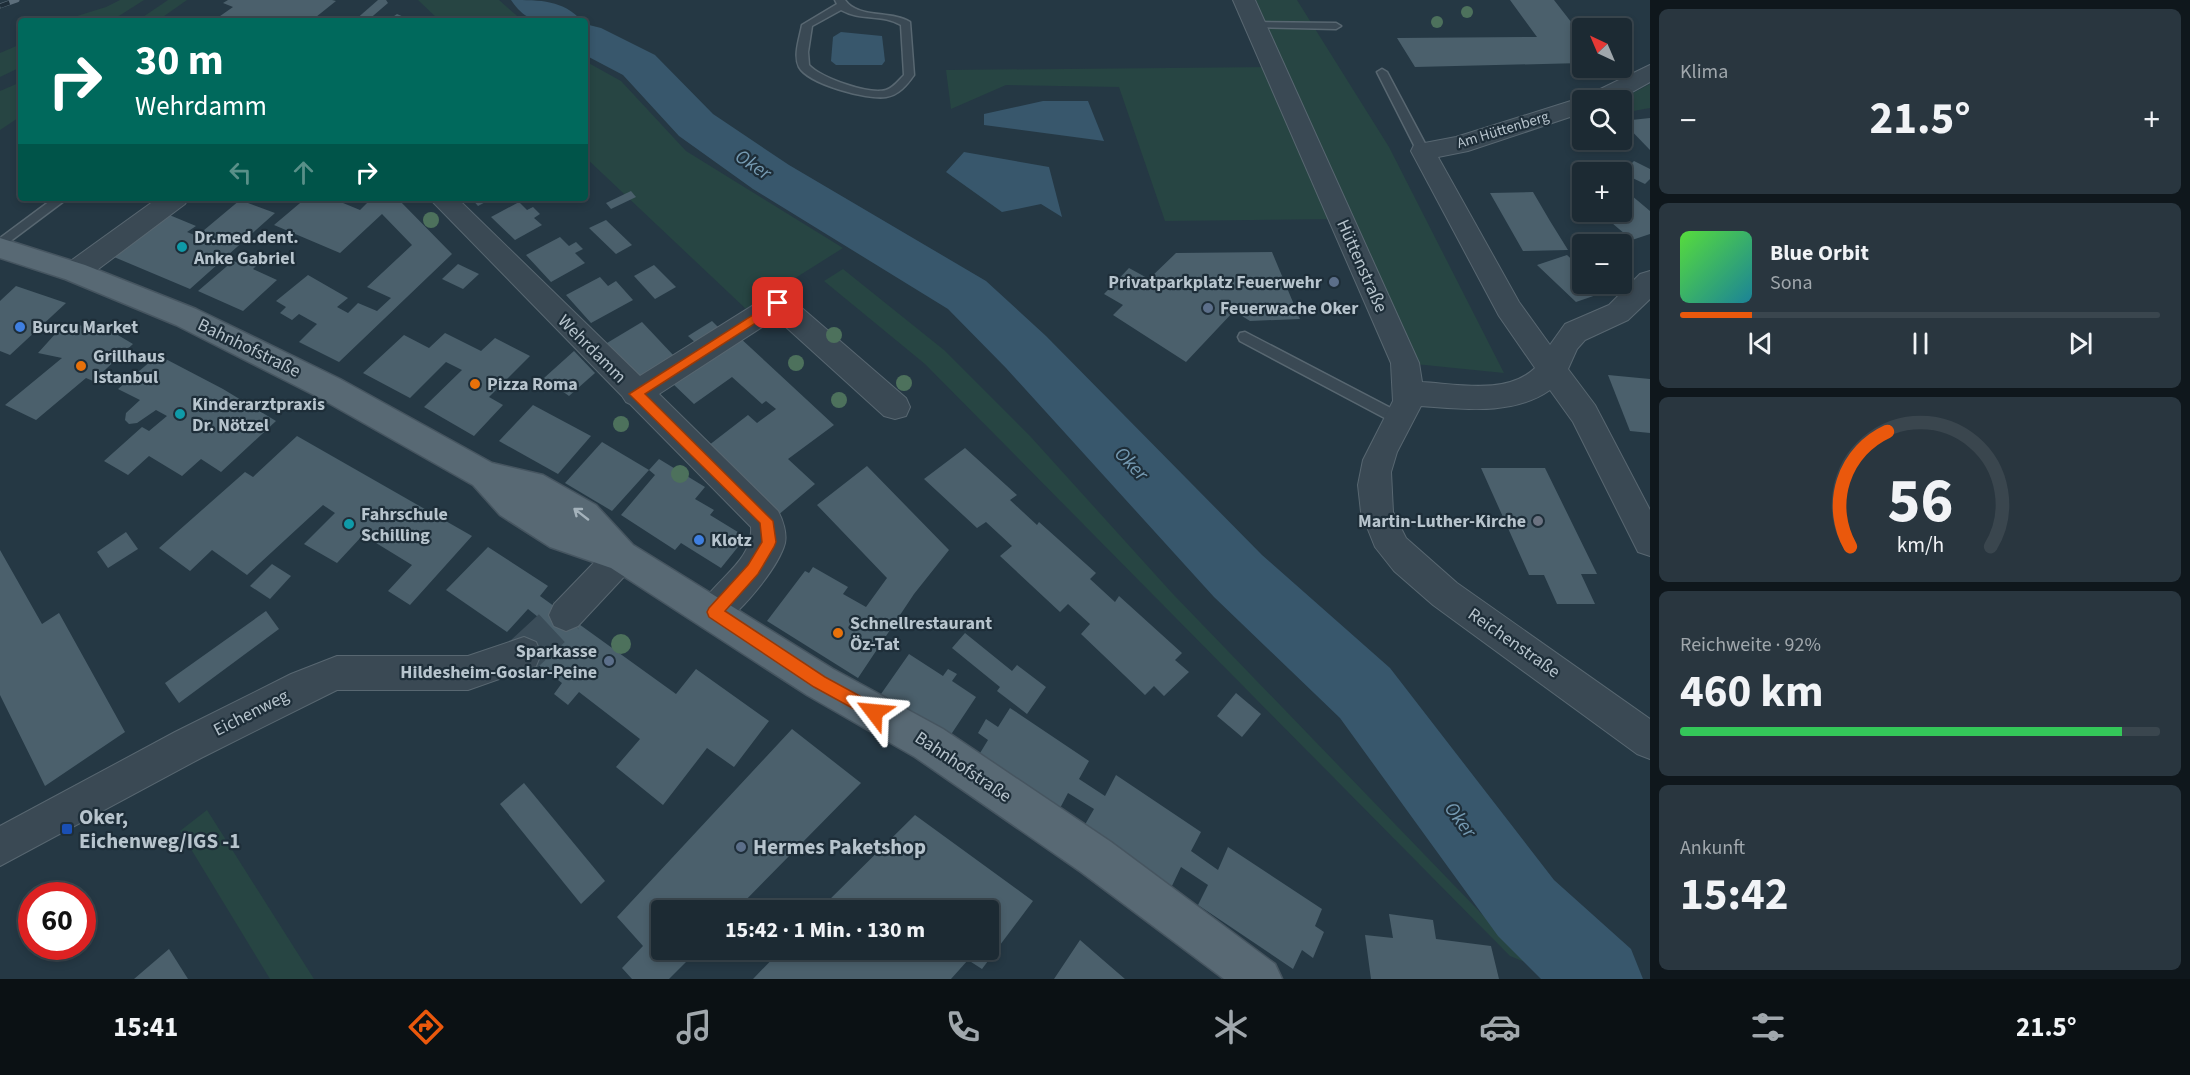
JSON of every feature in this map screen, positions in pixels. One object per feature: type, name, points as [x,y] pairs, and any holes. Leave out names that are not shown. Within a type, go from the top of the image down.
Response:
[{"type":"main road","name":"Bahnhofstraße","points":[[0,246],[75,273],[227,335],[329,388],[485,475],[512,505],[562,536],[622,556],[714,612],[820,682],[929,742],[1096,857],[1260,979]]},
{"type":"street","name":"Hüttenstraße","points":[[1244,0],[1405,363],[1406,406]]},
{"type":"street","points":[[1619,90],[1650,72]]},
{"type":"street","name":"Am Hüttenberg","points":[[1423,151],[1459,145],[1572,108]]},
{"type":"street","points":[[1423,151],[1509,309],[1584,414],[1650,542]]},
{"type":"street","points":[[75,273],[172,201]]},
{"type":"street","name":"Wehrdamm","points":[[445,201],[636,394],[766,521],[769,542],[753,569],[714,612]]},
{"type":"street","points":[[1406,406],[1514,395],[1532,388],[1552,371],[1563,345],[1575,332],[1615,315],[1632,302],[1650,281]]},
{"type":"street","points":[[636,394],[778,303],[895,407]]},
{"type":"street","name":"Reichenstraße","points":[[1406,406],[1382,449],[1374,473],[1373,496],[1387,536],[1413,568],[1445,594],[1650,741]]},
{"type":"street","points":[[566,615],[622,556]]},
{"type":"street","name":"Eichenweg","points":[[0,847],[188,745],[304,686],[337,673],[468,673],[524,654]]},
{"type":"lane","points":[[841,2],[854,12],[894,16],[906,24],[909,75],[899,88],[883,95],[864,93],[810,75],[803,65],[807,25],[841,2]]},
{"type":"lane","points":[[1255,25],[1336,26]]},
{"type":"lane","points":[[1382,72],[1423,151]]},
{"type":"lane","points":[[0,246],[58,201]]},
{"type":"lane","points":[[1245,337],[1406,406]]},
{"type":"green space","points":[[120,0],[144,0],[116,18],[71,18]]},
{"type":"green space","points":[[168,0],[187,0],[161,18],[141,18]]},
{"type":"green space","points":[[418,0],[499,0],[520,18],[437,18]]},
{"type":"green space","points":[[1256,0],[1297,0],[1389,147],[1504,373],[1405,363],[1341,219],[1165,221],[1119,87],[1006,85],[951,109],[946,70],[1285,67]]},
{"type":"green space","points":[[18,45],[18,68],[0,77],[0,53]]},
{"type":"green space","points":[[588,63],[621,81],[686,151],[843,248],[746,309],[588,160]]},
{"type":"green space","points":[[18,83],[18,118],[0,130],[0,91]]},
{"type":"green space","points":[[1650,84],[1650,108],[1632,111],[1632,94]]},
{"type":"green space","points":[[843,269],[944,350],[1030,436],[1172,593],[1530,964],[1510,956],[925,364],[824,281]]},
{"type":"green space","points":[[207,810],[314,979],[270,979],[180,831]]},
{"type":"water","points":[[841,32],[882,36],[885,61],[882,65],[836,65],[831,61],[833,37]]},
{"type":"water","points":[[1043,101],[1088,101],[1104,141],[984,125],[984,114]]},
{"type":"water","points":[[964,152],[1049,167],[1062,217],[1041,204],[1002,212],[946,172]]},
{"type":"building","points":[[228,0],[336,1],[315,18],[217,18],[233,7],[223,3]]},
{"type":"building","points":[[378,0],[386,0],[388,3],[370,18],[357,18]]},
{"type":"building","points":[[1510,0],[1554,0],[1572,23],[1572,63],[1415,67],[1397,38],[1537,37]]},
{"type":"building","points":[[397,14],[406,18],[391,18]]},
{"type":"building","points":[[1650,118],[1650,150],[1632,131],[1632,120]]},
{"type":"building","points":[[1634,161],[1650,169],[1650,179],[1645,184],[1632,178]]},
{"type":"building","points":[[631,191],[636,197],[611,209],[606,203]]},
{"type":"building","points":[[1533,192],[1568,250],[1523,251],[1490,193]]},
{"type":"building","points":[[1632,196],[1650,211],[1650,234],[1632,240],[1632,234],[1625,234],[1611,222],[1632,222]]},
{"type":"building","name":"Dr.med.dent. Anke Gabriel","points":[[239,201],[275,213],[190,289],[114,257],[167,214],[196,226],[187,232],[197,236]]},
{"type":"building","points":[[302,201],[338,201],[360,210],[369,201],[400,201],[452,254],[339,362],[299,342],[317,324],[299,314],[292,320],[280,313],[286,307],[276,301],[308,275],[348,298],[337,307],[348,313],[358,303],[377,311],[391,298],[367,287],[412,245],[382,214],[340,253],[274,225]]},
{"type":"building","points":[[474,201],[487,201],[478,206]]},
{"type":"building","points":[[519,202],[527,210],[533,207],[540,214],[534,218],[542,225],[515,240],[491,217]]},
{"type":"building","points":[[606,220],[632,245],[616,254],[589,228]]},
{"type":"building","points":[[560,237],[569,246],[576,242],[583,249],[575,253],[585,263],[551,282],[526,255]]},
{"type":"building","name":"Feuerwache Oker","points":[[1272,252],[1300,319],[1250,321],[1234,311],[1186,362],[1113,315],[1123,305],[1104,294],[1129,268],[1149,279],[1176,253]]},
{"type":"building","points":[[1567,255],[1572,260],[1572,294],[1599,294],[1576,302],[1537,265]]},
{"type":"building","points":[[233,261],[242,264],[246,261],[257,265],[253,269],[277,280],[243,311],[198,291]]},
{"type":"building","points":[[458,264],[479,274],[463,289],[442,279]]},
{"type":"building","points":[[654,265],[676,287],[655,299],[634,276]]},
{"type":"building","points":[[600,277],[608,286],[616,281],[633,300],[591,323],[566,295]]},
{"type":"building","name":"Burcu Market","points":[[16,286],[66,303],[10,355],[0,351],[0,301]]},
{"type":"building","name":"Grillhaus Istanbul","points":[[94,321],[133,344],[93,381],[86,378],[36,420],[5,405],[62,358],[38,353],[66,322],[87,327]]},
{"type":"building","points":[[712,321],[720,329],[697,344],[688,336]]},
{"type":"building","points":[[642,322],[674,356],[639,378],[607,343]]},
{"type":"building","points":[[445,333],[481,351],[495,338],[530,356],[489,397],[503,405],[474,436],[424,407],[462,370],[446,362],[410,398],[363,373],[404,335],[429,348]]},
{"type":"building","points":[[738,336],[834,425],[788,459],[815,484],[777,516],[704,449],[748,415],[757,423],[776,409],[766,401],[762,404],[732,377],[694,404],[671,382]]},
{"type":"building","points":[[574,351],[595,373],[569,396],[544,378]]},
{"type":"building","points":[[158,355],[223,389],[276,421],[221,472],[201,459],[182,476],[149,456],[128,475],[104,461],[142,427],[149,431],[167,416],[156,410],[137,423],[129,424],[125,420],[126,413],[140,400],[118,389]]},
{"type":"building","points":[[1608,375],[1650,379],[1650,433],[1630,431]]},
{"type":"building","points":[[533,405],[591,436],[558,474],[499,441]]},
{"type":"building","points":[[297,436],[472,536],[410,605],[388,591],[412,565],[363,535],[337,563],[304,544],[335,513],[323,505],[247,575],[212,550],[190,571],[159,548],[245,472],[253,477]]},
{"type":"building","points":[[602,442],[649,470],[612,511],[565,483]]},
{"type":"building","points":[[965,448],[1017,495],[1010,500],[1037,525],[1039,522],[1096,573],[1090,579],[1115,602],[1119,596],[1182,653],[1175,660],[1189,672],[1164,696],[1154,686],[1145,695],[1081,634],[1090,624],[1068,604],[1060,612],[1000,556],[1012,546],[986,522],[977,528],[924,479]]},
{"type":"building","points":[[659,459],[705,487],[695,499],[714,510],[710,515],[746,537],[721,568],[681,543],[675,550],[621,515],[655,475],[649,470]]},
{"type":"building","points":[[867,466],[949,550],[914,594],[858,678],[767,621],[805,571],[809,573],[813,567],[848,587],[843,594],[866,607],[887,578],[817,505]]},
{"type":"building","name":"Martin-Luther-Kirche","points":[[1481,468],[1545,468],[1597,574],[1581,574],[1595,604],[1557,604],[1544,575],[1529,575]]},
{"type":"building","points":[[126,532],[138,549],[108,568],[97,552]]},
{"type":"building","points":[[488,547],[548,586],[540,596],[676,694],[696,669],[769,721],[734,767],[707,748],[663,805],[616,767],[640,739],[579,692],[568,705],[554,694],[562,683],[512,645],[538,617],[528,609],[507,632],[446,590]]},
{"type":"building","points":[[0,550],[42,624],[59,613],[125,732],[45,786],[0,695]]},
{"type":"building","points":[[272,564],[291,576],[270,599],[250,586]]},
{"type":"building","points":[[266,611],[279,629],[179,703],[165,683]]},
{"type":"building","points":[[965,633],[1012,671],[1017,665],[1046,687],[1027,714],[997,691],[1000,687],[952,648]]},
{"type":"building","points":[[909,654],[943,676],[948,669],[957,674],[952,681],[976,697],[948,739],[881,694]]},
{"type":"building","points":[[1236,693],[1261,714],[1242,737],[1217,716]]},
{"type":"building","points":[[1010,708],[1089,761],[1079,779],[1105,796],[1116,775],[1201,832],[1191,851],[1218,870],[1228,847],[1322,909],[1315,926],[1324,932],[1313,958],[1302,950],[1293,969],[1198,905],[1208,885],[1181,867],[1171,888],[1083,828],[1094,809],[1068,793],[1058,812],[977,758],[988,740],[978,733],[986,719],[998,727]]},
{"type":"building","name":"Hermes Paketshop","points":[[792,729],[861,783],[746,900],[651,900],[651,960],[688,960],[669,979],[632,979],[622,968],[643,946],[617,917]]},
{"type":"building","points":[[524,783],[605,881],[581,904],[500,804]]},
{"type":"building","points":[[915,815],[1033,901],[999,946],[999,900],[829,900]]},
{"type":"building","points":[[1389,914],[1433,920],[1436,939],[1491,946],[1499,979],[1371,979],[1365,935],[1393,938]]},
{"type":"building","points":[[1080,940],[1103,960],[1125,979],[1054,979]]},
{"type":"building","points":[[169,949],[188,979],[134,979]]},
{"type":"building","points":[[771,960],[968,960],[951,979],[753,979]]},
{"type":"building","points":[[968,960],[989,960],[982,969]]},
{"type":"waterway","name":"Oker","points":[[532,0],[556,18]]},
{"type":"waterway","name":"Oker","points":[[588,39],[639,65],[696,125],[771,177],[875,242],[967,295],[1026,352],[1238,576],[1365,693],[1526,908],[1601,979]]},
{"type":"tunnel","points":[[524,654],[566,615]]},
{"type":"railway","points":[[0,6],[17,0]]},
{"type":"place","name":"Dr.med.dent. Anke Gabriel","points":[[182,247]]},
{"type":"place","name":"Privatparkplatz Feuerwehr","points":[[1334,282]]},
{"type":"place","name":"Feuerwache Oker","points":[[1208,308]]},
{"type":"place","name":"Burcu Market","points":[[20,327]]},
{"type":"place","name":"Grillhaus Istanbul","points":[[81,366]]},
{"type":"place","name":"Pizza Roma","points":[[475,384]]},
{"type":"place","name":"Kinderarztpraxis Dr. Nötzel","points":[[180,414]]},
{"type":"place","name":"Martin-Luther-Kirche","points":[[1538,521]]},
{"type":"place","name":"Fahrschule Schilling","points":[[349,524]]},
{"type":"place","name":"Klotz","points":[[699,540]]},
{"type":"place","name":"Schnellrestaurant Öz-Tat","points":[[838,633]]},
{"type":"place","name":"Sparkasse Hildesheim-Goslar-Peine","points":[[609,661]]},
{"type":"place","name":"Oker, Eichenweg/IGS -1","points":[[67,829]]},
{"type":"place","name":"Hermes Paketshop","points":[[741,847]]},
{"type":"route","points":[[778,303],[636,394],[766,521],[769,542],[753,569],[714,612],[820,682],[874,712]]}]
